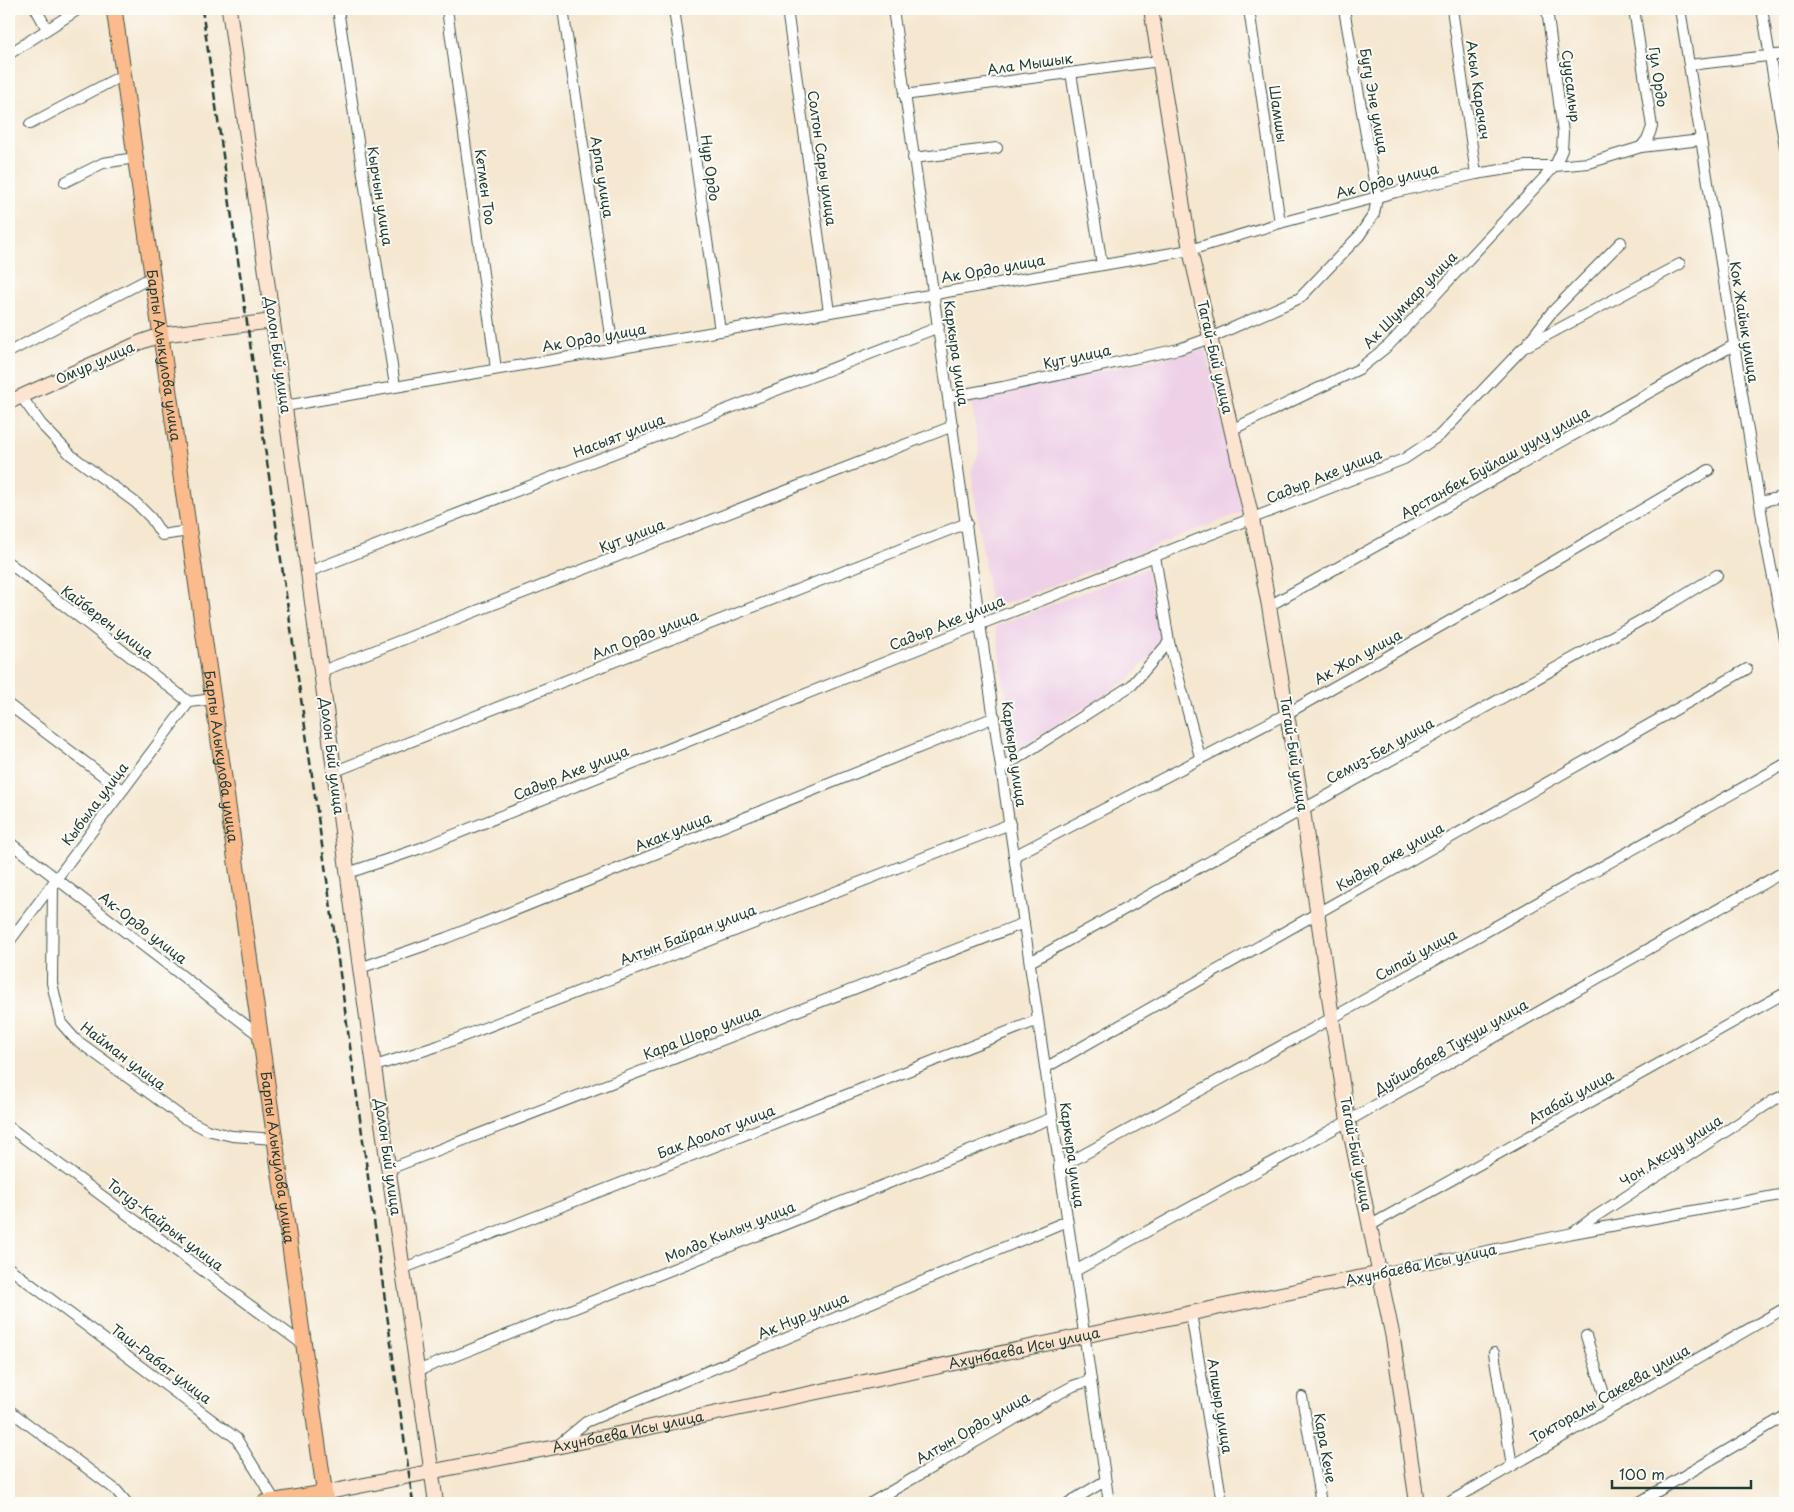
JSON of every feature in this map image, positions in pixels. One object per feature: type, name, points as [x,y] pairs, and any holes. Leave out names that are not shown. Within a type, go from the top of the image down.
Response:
[{"type":"main road","name":"Барпы Алыкулова улица","points":[[114,9],[325,1498]]},
{"type":"main road","name":"Ахунбаева Исы улица","points":[[270,1502],[325,1498]]},
{"type":"street","points":[[36,9],[47,29]]},
{"type":"street","points":[[9,54],[79,9]]},
{"type":"street","name":"Долон Бий улица","points":[[229,9],[322,671],[333,772],[360,968],[436,1503]]},
{"type":"street","name":"Кырчын улица","points":[[338,9],[395,386]]},
{"type":"street","name":"Кетмен Тоо","points":[[447,9],[496,369]]},
{"type":"street","name":"Арпа улица","points":[[562,9],[613,349]]},
{"type":"street","name":"Нур Ордо","points":[[674,9],[720,331]]},
{"type":"street","name":"Солтон Сары улица","points":[[787,9],[829,312]]},
{"type":"street","name":"Каркыра улица","points":[[893,9],[980,624],[1109,1503]]},
{"type":"street","name":"Тагай-Бий улица","points":[[1151,9],[1190,250],[1252,519],[1269,606],[1303,810],[1348,1121],[1393,1338],[1417,1503]]},
{"type":"street","name":"Шамшы","points":[[1249,9],[1280,223]]},
{"type":"street","name":"Бугу Эне улица","points":[[1344,9],[1377,198]]},
{"type":"street","name":"Акыл Карачач","points":[[1452,9],[1476,174]]},
{"type":"street","name":"Суусамыр","points":[[1546,9],[1563,133],[1562,150],[1554,166]]},
{"type":"street","name":"Гул Ордо","points":[[1634,9],[1652,127],[1648,138],[1641,147]]},
{"type":"street","name":"Кок Жайык улица","points":[[1680,9],[1760,502],[1785,639]]},
{"type":"street","points":[[1762,9],[1785,147]]},
{"type":"street","points":[[1689,65],[1785,54]]},
{"type":"street","name":"Ала Мышык","points":[[904,95],[1159,61]]},
{"type":"street","points":[[1071,72],[1102,265]]},
{"type":"street","points":[[30,124],[123,75]]},
{"type":"street","name":"Ак Ордо улица","points":[[285,406],[1190,250],[1280,223],[1476,174],[1526,166],[1554,166],[1589,162],[1641,147],[1701,140]]},
{"type":"street","points":[[913,158],[997,148]]},
{"type":"street","points":[[65,182],[103,163],[135,158]]},
{"type":"street","name":"Ак Шумкар улица","points":[[1231,430],[1359,369],[1389,345],[1554,166]]},
{"type":"street","name":"Кут улица","points":[[948,397],[1179,349],[1210,338],[1300,298],[1359,236],[1374,214],[1377,198]]},
{"type":"street","name":"Садыр Аке улица","points":[[348,873],[430,844],[980,624],[1404,459],[1440,435],[1523,348],[1552,313],[1621,242]]},
{"type":"street","name":"Садыр Аке улица","points":[[1523,348],[1680,264]]},
{"type":"street","points":[[9,352],[152,277]]},
{"type":"street","name":"Омур улица","points":[[15,399],[161,334],[273,321]]},
{"type":"street","name":"Насыят улица","points":[[308,572],[939,327]]},
{"type":"street","name":"Арстанбек Буйлаш уулу улица","points":[[1269,606],[1734,345]]},
{"type":"street","points":[[15,399],[71,455],[136,503],[151,518],[162,535],[188,531]]},
{"type":"street","name":"Кут улица","points":[[322,671],[953,426]]},
{"type":"street","name":"Ак Жол улица","points":[[1014,856],[1200,757],[1288,713],[1527,577],[1709,470]]},
{"type":"street","points":[[1760,502],[1785,496]]},
{"type":"street","name":"Алп Ордо улица","points":[[333,772],[966,523]]},
{"type":"street","points":[[1155,556],[1169,642],[1200,757]]},
{"type":"street","name":"Кайберен улица","points":[[9,563],[190,702]]},
{"type":"street","name":"Семиз-Бел улица","points":[[1030,962],[1670,604],[1716,575]]},
{"type":"street","points":[[1002,768],[1132,684],[1169,642]]},
{"type":"street","name":"Кыдыр аке улица","points":[[1045,1068],[1747,669]]},
{"type":"street","points":[[190,702],[213,699]]},
{"type":"street","name":"Кыбыла улица","points":[[9,942],[190,702]]},
{"type":"street","points":[[9,705],[122,790]]},
{"type":"street","name":"Акак улица","points":[[360,968],[446,938],[994,717]]},
{"type":"street","name":"Сыпай улица","points":[[1059,1168],[1332,1018],[1785,764]]},
{"type":"street","name":"Алтын Байран улица","points":[[375,1066],[438,1046],[1010,824]]},
{"type":"street","name":"Ак-Ордо улица","points":[[9,842],[55,880],[260,1036]]},
{"type":"street","name":"Дуйшобаев Тукуш улица","points":[[1075,1271],[1348,1121],[1785,871]]},
{"type":"street","name":"Найман улица","points":[[55,880],[52,983],[61,1023],[75,1039],[182,1117],[207,1130],[232,1136],[274,1139]]},
{"type":"street","name":"Кара Шоро улица","points":[[389,1169],[1024,923]]},
{"type":"street","name":"Атабай улица","points":[[1371,1225],[1785,993]]},
{"type":"street","name":"Бак Доолот улица","points":[[404,1268],[1038,1020]]},
{"type":"street","name":"Чон Аксуу улица","points":[[1573,1233],[1673,1165],[1774,1100],[1785,1095]]},
{"type":"street","name":"Молдо Кылыч улица","points":[[417,1371],[1052,1118]]},
{"type":"street","name":"Тогуз-Кайрык улица","points":[[9,1126],[304,1346]]},
{"type":"street","name":"Ахунбаева Исы улица","points":[[325,1498],[431,1472],[1380,1273],[1573,1233],[1785,1194]]},
{"type":"street","name":"Ак Нур улица","points":[[556,1447],[586,1422],[1067,1221]]},
{"type":"street","name":"Таш-Рабат улица","points":[[9,1268],[236,1438],[270,1502]]},
{"type":"street","name":"Токторалы Сакеева улица","points":[[1448,1503],[1785,1308]]},
{"type":"street","name":"Апшыр улица","points":[[1191,1313],[1222,1503]]},
{"type":"street","points":[[1586,1336],[1609,1410]]},
{"type":"street","points":[[1494,1353],[1512,1466]]},
{"type":"street","name":"Алтын Ордо улица","points":[[871,1503],[1049,1398],[1073,1386],[1091,1380]]},
{"type":"street","name":"Кара Кече","points":[[1302,1397],[1321,1503]]},
{"type":"street","points":[[9,1410],[116,1490],[127,1503]]},
{"type":"street","points":[[1638,1503],[1785,1416]]},
{"type":"street","points":[[1068,1503],[1106,1482]]},
{"type":"shaded area","points":[[1206,349],[1243,512],[991,609],[971,471],[979,453],[971,398]]},
{"type":"shaded area","points":[[1147,568],[1162,643],[1130,678],[1014,752],[996,626]]},
{"type":"railway","points":[[202,9],[329,894],[413,1503]]}]
